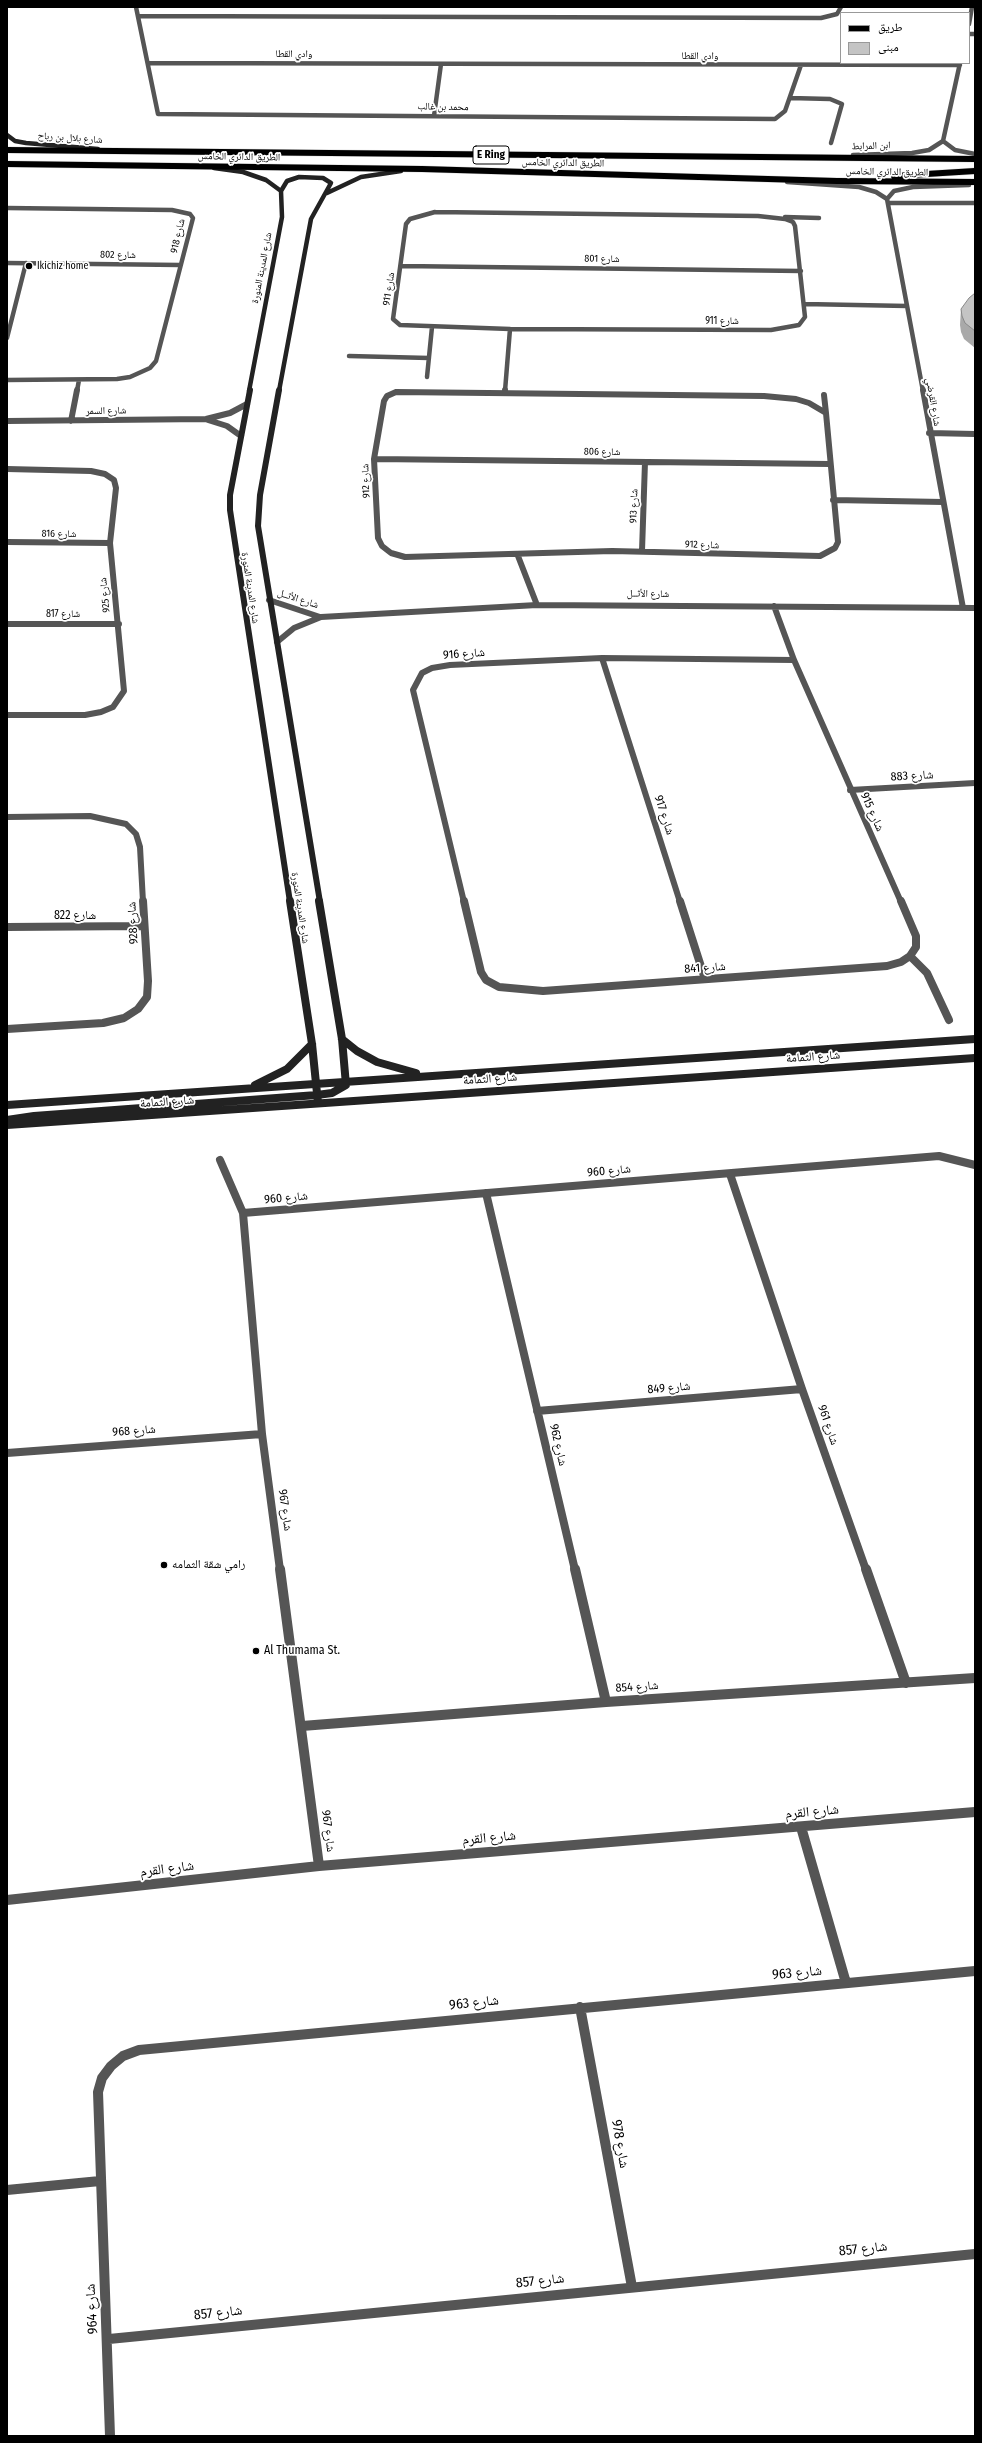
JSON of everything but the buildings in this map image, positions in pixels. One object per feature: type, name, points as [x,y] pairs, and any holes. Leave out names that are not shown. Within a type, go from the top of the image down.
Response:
[{"type":"main road","name":"الطريق الدائري الخامس","points":[[7,150],[975,159]]},
{"type":"main road","name":"الطريق الدائري الخامس","points":[[7,164],[422,169],[836,181],[975,183]]},
{"type":"main road","points":[[836,181],[975,171]]},
{"type":"street","name":"محمد بن غالب","points":[[136,7],[158,114],[775,119],[781,115],[790,98],[801,65]]},
{"type":"street","points":[[138,16],[821,18],[837,14],[841,7]]},
{"type":"street","points":[[970,18],[972,7]]},
{"type":"street","name":"وادي القطا","points":[[148,63],[960,64]]},
{"type":"street","points":[[434,116],[441,64]]},
{"type":"street","points":[[960,64],[943,141],[955,150],[975,154]]},
{"type":"street","points":[[790,98],[830,99],[842,104],[832,144]]},
{"type":"street","name":"شارع بلال بن رباح","points":[[7,135],[15,141],[33,144],[134,151]]},
{"type":"street","name":"ابن المرابط","points":[[796,158],[912,153],[934,148],[943,141]]},
{"type":"street","points":[[171,165],[243,172],[266,180],[281,191],[287,181],[307,176],[329,180],[331,186],[326,193]]},
{"type":"street","points":[[326,193],[361,177],[422,169]]},
{"type":"street","points":[[730,177],[859,187],[876,192],[887,201],[975,203]]},
{"type":"street","points":[[887,201],[894,191],[913,187],[975,183]]},
{"type":"street","name":"شارع المدينة المنورة","points":[[281,191],[282,217],[230,495],[231,527],[312,1044],[318,1099]]},
{"type":"street","name":"شارع المدينة المنورة","points":[[326,193],[311,219],[260,495],[258,526],[342,1039],[347,1081]]},
{"type":"street","name":"شارع القرضي","points":[[887,201],[963,608]]},
{"type":"street","name":"شارع 918","points":[[7,208],[182,211],[190,214],[192,218],[156,362],[150,368],[130,377],[79,380],[7,380]]},
{"type":"street","name":"شارع 911","points":[[773,217],[793,222],[795,226],[805,317],[799,325],[772,330],[510,329],[410,327],[400,325],[393,319],[402,266],[406,224],[410,219],[420,215],[435,212],[773,217],[819,218]]},
{"type":"street","name":"شارع 802","points":[[7,263],[180,265]]},
{"type":"street","points":[[7,338],[26,263]]},
{"type":"street","name":"شارع 801","points":[[402,266],[801,271]]},
{"type":"street","points":[[804,304],[907,306]]},
{"type":"street","points":[[427,377],[432,327]]},
{"type":"street","points":[[505,392],[510,329]]},
{"type":"street","points":[[348,356],[429,358]]},
{"type":"street","points":[[72,421],[79,380]]},
{"type":"street","name":"شارع 912","points":[[824,395],[826,413],[833,500],[838,542],[835,548],[820,556],[808,557],[642,551],[575,552],[518,556],[423,557],[405,556],[391,553],[382,546],[378,538],[374,459],[384,400],[387,396],[396,392],[764,396],[803,401],[826,413]]},
{"type":"street","name":"شارع السمر","points":[[7,421],[206,419],[230,413],[247,404]]},
{"type":"street","name":"شارع السمر","points":[[206,419],[227,426],[241,436]]},
{"type":"street","points":[[930,433],[975,434]]},
{"type":"street","name":"شارع 806","points":[[374,459],[830,464]]},
{"type":"street","name":"شارع 913","points":[[642,551],[645,462]]},
{"type":"street","name":"شارع 925","points":[[7,469],[91,471],[110,477],[114,480],[116,488],[110,544],[119,624],[124,692],[113,707],[85,715],[7,715]]},
{"type":"street","points":[[833,500],[943,502]]},
{"type":"street","name":"شارع 816","points":[[7,542],[110,544]]},
{"type":"street","points":[[518,556],[537,605]]},
{"type":"street","name":"شارع الأثــل","points":[[269,600],[321,617]]},
{"type":"street","name":"شارع الأثــل","points":[[277,642],[294,628],[321,617],[537,605],[975,608]]},
{"type":"street","name":"شارع 915","points":[[774,606],[794,660],[850,790],[916,936],[916,947],[910,956]]},
{"type":"street","name":"شارع 817","points":[[7,624],[119,624]]},
{"type":"street","name":"شارع 916","points":[[499,988],[486,980],[481,972],[414,690],[416,682],[422,674],[432,668],[450,665],[602,658],[794,660]]},
{"type":"street","name":"شارع 917","points":[[602,658],[705,979]]},
{"type":"street","name":"شارع 883","points":[[850,790],[975,783]]},
{"type":"street","name":"شارع 928","points":[[7,817],[90,816],[126,824],[136,834],[140,846],[148,981],[147,997],[138,1009],[124,1018],[103,1023],[7,1029]]},
{"type":"street","name":"شارع 822","points":[[7,927],[144,926]]},
{"type":"street","points":[[910,956],[927,973],[949,1020]]},
{"type":"street","name":"شارع 841","points":[[499,988],[543,991],[887,966],[901,962],[910,956]]},
{"type":"street","points":[[342,1039],[357,1051],[377,1062],[400,1070],[427,1076]]},
{"type":"street","name":"شارع الثمامة","points":[[7,1105],[975,1039]]},
{"type":"street","points":[[248,1088],[287,1069],[302,1057],[312,1044]]},
{"type":"street","name":"شارع الثمامة","points":[[7,1125],[318,1099],[975,1058]]},
{"type":"street","points":[[7,1120],[34,1116],[318,1099],[341,1090],[346,1086],[347,1081]]},
{"type":"street","name":"شارع 960","points":[[243,1213],[939,1156],[966,1161],[975,1165]]},
{"type":"street","name":"شارع 967","points":[[220,1160],[243,1213],[262,1434],[302,1726],[319,1866]]},
{"type":"street","name":"شارع 961","points":[[730,1174],[802,1389],[906,1683]]},
{"type":"street","name":"شارع 962","points":[[486,1193],[606,1702]]},
{"type":"street","name":"شارع 849","points":[[537,1411],[802,1389]]},
{"type":"street","name":"شارع 968","points":[[7,1453],[262,1434]]},
{"type":"street","name":"شارع 854","points":[[302,1726],[606,1702],[975,1678]]},
{"type":"street","name":"شارع القرم","points":[[7,1900],[319,1866],[975,1812]]},
{"type":"street","name":"شارع 963","points":[[801,1827],[846,1983]]},
{"type":"street","name":"شارع 963","points":[[111,2066],[123,2056],[139,2050],[580,2007],[975,1971]]},
{"type":"street","name":"شارع 978","points":[[580,2007],[632,2287]]},
{"type":"street","name":"شارع 964","points":[[110,2436],[108,2340],[100,2181],[98,2092],[102,2078],[111,2066]]},
{"type":"street","points":[[7,2190],[100,2181]]},
{"type":"street","name":"شارع 857","points":[[108,2340],[975,2254]]},
{"type":"place","name":"Ikichiz home","points":[[29,266]]},
{"type":"place","name":"رامي شقة الثمامه","points":[[164,1565]]},
{"type":"place","name":"Al Thumama St.","points":[[256,1651]]}]
